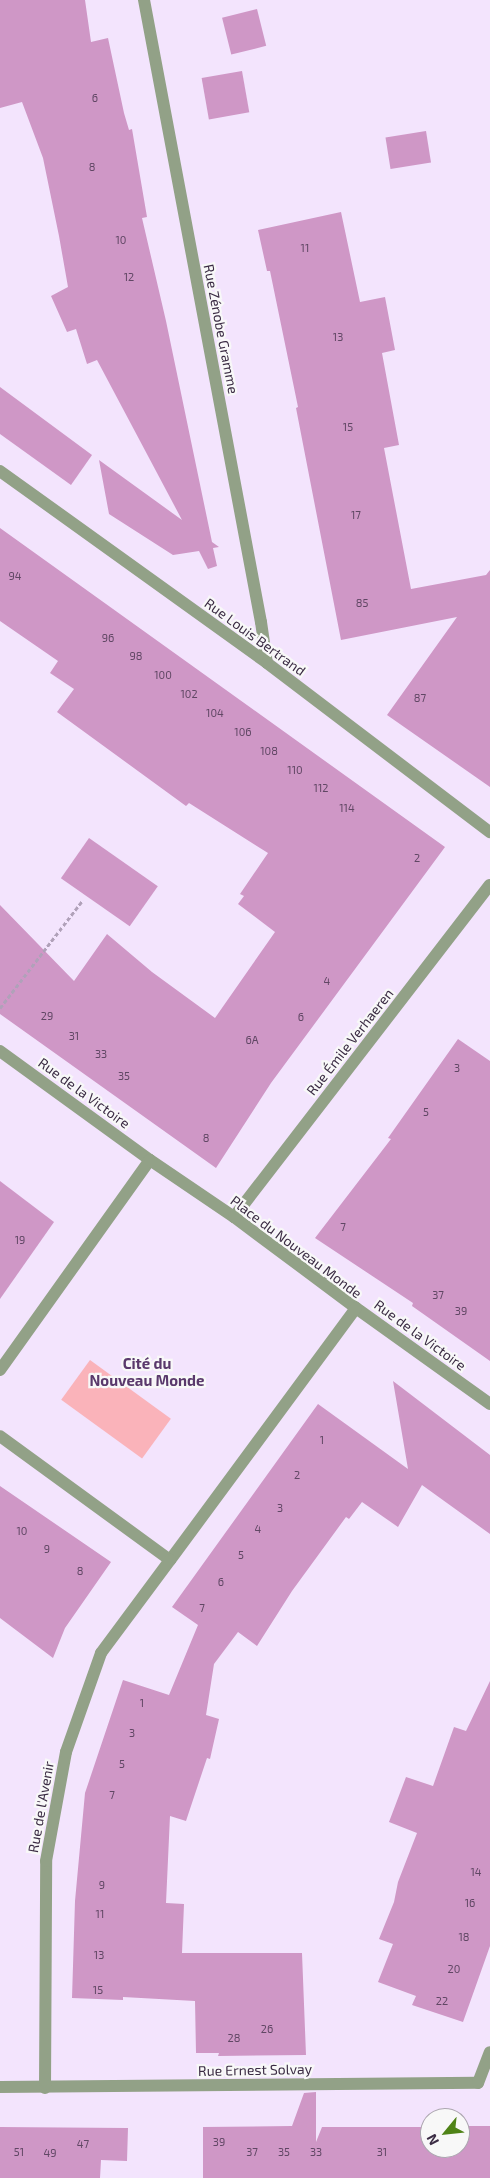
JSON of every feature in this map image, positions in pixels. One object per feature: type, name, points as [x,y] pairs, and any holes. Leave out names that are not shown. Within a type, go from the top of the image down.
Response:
[{"type":"street","name":"Rue Zénobe Gramme","points":[[144,0],[261,622],[267,663]]},
{"type":"street","name":"Rue Louis Bertrand","points":[[0,471],[267,663],[490,832]]},
{"type":"street","name":"Rue Émile Verhaeren","points":[[234,1217],[490,885]]},
{"type":"street","name":"Rue de la Victoire","points":[[0,1052],[150,1160]]},
{"type":"street","name":"Place du Nouveau Monde","points":[[150,1160],[234,1217],[356,1308],[170,1560]]},
{"type":"street","points":[[0,1370],[150,1160]]},
{"type":"street","name":"Rue de la Victoire","points":[[356,1308],[490,1404]]},
{"type":"street","points":[[0,1436],[170,1560]]},
{"type":"street","name":"Rue de l'Avenir","points":[[45,2088],[46,1861],[66,1752],[101,1653],[170,1560]]},
{"type":"street","name":"Rue Ernest Solvay","points":[[0,2088],[478,2083],[490,2052]]},
{"type":"path","points":[[0,1008],[83,900]]},
{"type":"shaded area","points":[[90,1360],[171,1419],[142,1458],[61,1400]]},
{"type":"building","points":[[0,0],[85,0],[91,42],[108,38],[124,113],[129,130],[132,129],[147,217],[142,218],[166,321],[212,542],[219,547],[213,548],[217,566],[208,569],[199,551],[173,555],[109,514],[99,460],[182,520],[97,360],[87,364],[76,329],[67,332],[51,296],[68,287],[43,158],[22,102],[0,108]]},
{"type":"building","points":[[257,9],[266,46],[231,55],[222,18]]},
{"type":"building","points":[[242,71],[249,112],[209,119],[202,78]]},
{"type":"building","points":[[426,131],[431,163],[391,169],[386,137]]},
{"type":"building","points":[[341,212],[360,302],[385,297],[395,350],[382,353],[399,445],[384,448],[411,589],[486,575],[490,570],[490,787],[387,715],[457,617],[341,640],[296,408],[298,407],[270,271],[267,271],[258,230]]},
{"type":"building","points":[[0,387],[92,455],[71,485],[0,434]]},
{"type":"building","points":[[0,528],[445,847],[271,1083],[216,1168],[0,1014],[0,905],[74,981],[107,934],[152,972],[215,1018],[275,932],[238,904],[244,896],[240,894],[268,853],[189,803],[186,806],[57,712],[74,689],[50,673],[58,661],[0,621]]},
{"type":"building","points":[[89,838],[158,886],[130,926],[61,878]]},
{"type":"building","points":[[458,1039],[490,1061],[490,1361],[412,1306],[413,1303],[315,1238],[391,1139],[388,1138]]},
{"type":"building","points":[[0,1181],[54,1222],[0,1299]]},
{"type":"building","points":[[393,1381],[490,1455],[490,1534],[422,1485],[398,1527],[362,1502],[349,1519],[346,1517],[292,1591],[257,1646],[238,1632],[214,1664],[206,1715],[219,1719],[210,1759],[207,1758],[186,1821],[170,1816],[166,1903],[184,1904],[182,1953],[302,1953],[306,2055],[218,2056],[219,2053],[196,2053],[195,2001],[123,1997],[123,2000],[72,1998],[75,1901],[85,1793],[123,1680],[169,1695],[198,1625],[172,1607],[318,1404],[408,1469]]},
{"type":"building","points":[[0,1486],[111,1562],[65,1628],[53,1658],[0,1618]]},
{"type":"building","points":[[490,1681],[490,1946],[463,2022],[412,2005],[416,1996],[378,1982],[393,1944],[379,1939],[394,1902],[398,1882],[417,1833],[389,1822],[406,1777],[433,1786],[454,1727],[466,1731]]},
{"type":"building","points":[[316,2092],[316,2142],[322,2127],[420,2127],[420,2158],[470,2158],[470,2126],[490,2126],[490,2178],[203,2178],[203,2127],[292,2126],[304,2093]]},
{"type":"building","points":[[0,2127],[128,2128],[127,2161],[101,2160],[100,2178],[0,2178]]},
{"type":"district","name":"Cité du Nouveau Monde","points":[[147,1372]]}]
